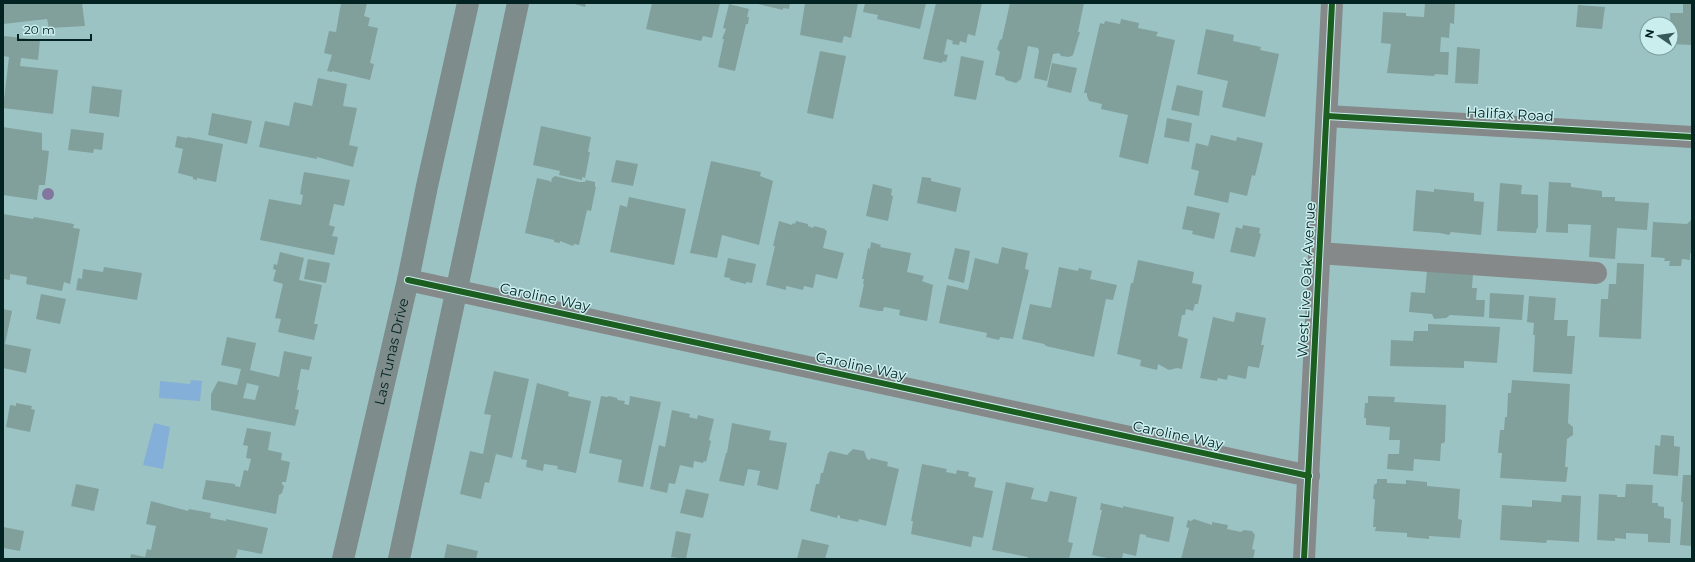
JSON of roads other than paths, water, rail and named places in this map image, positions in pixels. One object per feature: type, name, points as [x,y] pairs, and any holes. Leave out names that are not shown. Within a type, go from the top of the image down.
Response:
[{"type":"main road","name":"Las Tunas Drive","points":[[343,559],[408,280],[427,186],[468,3]]},
{"type":"main road","points":[[398,559],[518,3]]},
{"type":"street","name":"West Live Oak Avenue","points":[[1304,559],[1332,3]]},
{"type":"street","name":"Halifax Road","points":[[1327,116],[1692,137]]},
{"type":"street","points":[[1319,253],[1596,273]]},
{"type":"street","name":"Caroline Way","points":[[408,280],[1309,476]]},
{"type":"water","points":[[191,380],[202,381],[200,401],[159,398],[160,381],[190,384]]},
{"type":"water","points":[[154,423],[170,427],[163,469],[143,465]]}]
